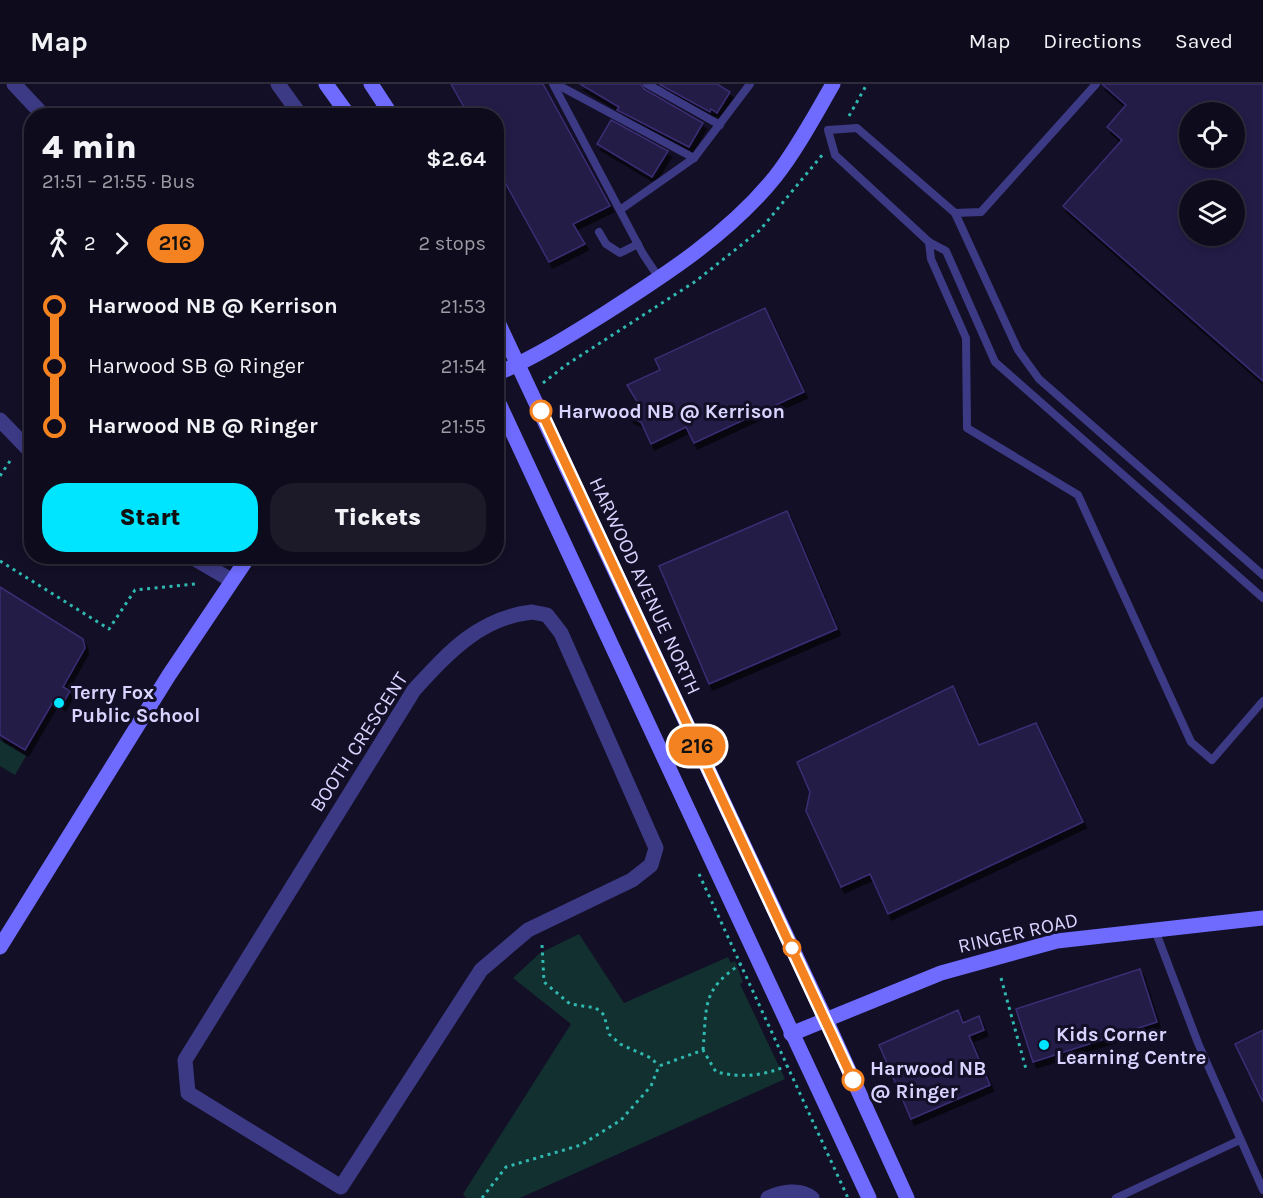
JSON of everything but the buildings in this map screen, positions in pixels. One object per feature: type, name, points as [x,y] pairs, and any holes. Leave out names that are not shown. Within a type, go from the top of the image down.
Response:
[{"type":"main road","points":[[326,84],[343,108]]},
{"type":"main road","points":[[371,84],[387,108]]},
{"type":"main road","points":[[504,371],[519,364],[659,278],[724,228],[775,177],[833,84]]},
{"type":"main road","name":"HARWOOD AVENUE NORTH","points":[[504,334],[826,1020],[907,1198]]},
{"type":"main road","points":[[504,414],[869,1198]]},
{"type":"main road","points":[[0,946],[243,564]]},
{"type":"main road","name":"RINGER ROAD","points":[[791,1034],[940,973],[1057,941],[1263,918]]},
{"type":"street","points":[[14,84],[36,108]]},
{"type":"street","points":[[278,84],[295,108]]},
{"type":"street","points":[[0,420],[24,445]]},
{"type":"street","points":[[204,564],[231,580]]},
{"type":"street","name":"BOOTH CRESCENT","points":[[532,612],[547,615],[561,633],[656,848],[651,865],[632,880],[528,930],[481,970],[338,1192],[188,1093],[185,1060],[414,690],[457,644],[511,614],[532,612]]},
{"type":"street","points":[[768,1198],[782,1191],[807,1194],[812,1198]]},
{"type":"lane","points":[[555,84],[694,158]]},
{"type":"lane","points":[[555,84],[638,244],[659,278]]},
{"type":"lane","points":[[647,84],[720,125]]},
{"type":"lane","points":[[620,210],[694,158],[749,87],[738,84]]},
{"type":"lane","points":[[954,213],[981,212],[1096,84]]},
{"type":"lane","points":[[1263,575],[1039,379],[1018,350],[954,213],[857,128],[828,130],[835,155],[929,242],[946,251],[995,362],[1263,598]]},
{"type":"lane","points":[[599,232],[606,244],[620,253],[638,244]]},
{"type":"lane","points":[[929,242],[931,260],[966,338],[967,428],[1078,495],[1191,742],[1212,760],[1263,701]]},
{"type":"lane","points":[[1155,930],[1198,1043],[1263,1190]]},
{"type":"lane","points":[[1116,1198],[1240,1140]]},
{"type":"path","points":[[0,476],[10,461]]},
{"type":"path","points":[[0,561],[109,629],[135,590],[195,584]]},
{"type":"path","points":[[698,872],[848,1198]]},
{"type":"path","points":[[542,945],[544,982],[570,1004],[596,1008],[604,1015],[609,1034],[620,1044],[651,1058],[659,1066]]},
{"type":"path","points":[[755,955],[720,978],[708,999],[703,1050],[717,1072],[741,1077],[762,1076],[787,1066]]},
{"type":"path","points":[[1001,978],[1026,1069]]},
{"type":"path","points":[[482,1198],[506,1167],[581,1145],[621,1120],[651,1086],[659,1066],[703,1050]]},
{"type":"green space","points":[[0,740],[26,756],[15,775],[0,766]]},
{"type":"green space","points":[[579,934],[624,1003],[728,957],[731,963],[735,961],[743,982],[740,984],[785,1079],[520,1198],[466,1198],[463,1194],[571,1024],[513,978],[540,953]]},
{"type":"bus line","name":"216","points":[[541,411],[853,1080]]},
{"type":"place","name":"Harwood NB @ Kerrison","points":[[541,411]]},
{"type":"place","name":"Terry Fox Public School","points":[[59,703]]},
{"type":"place","name":"Kids Corner Learning Centre","points":[[1044,1045]]},
{"type":"place","name":"Harwood NB @ Ringer","points":[[853,1080]]}]
